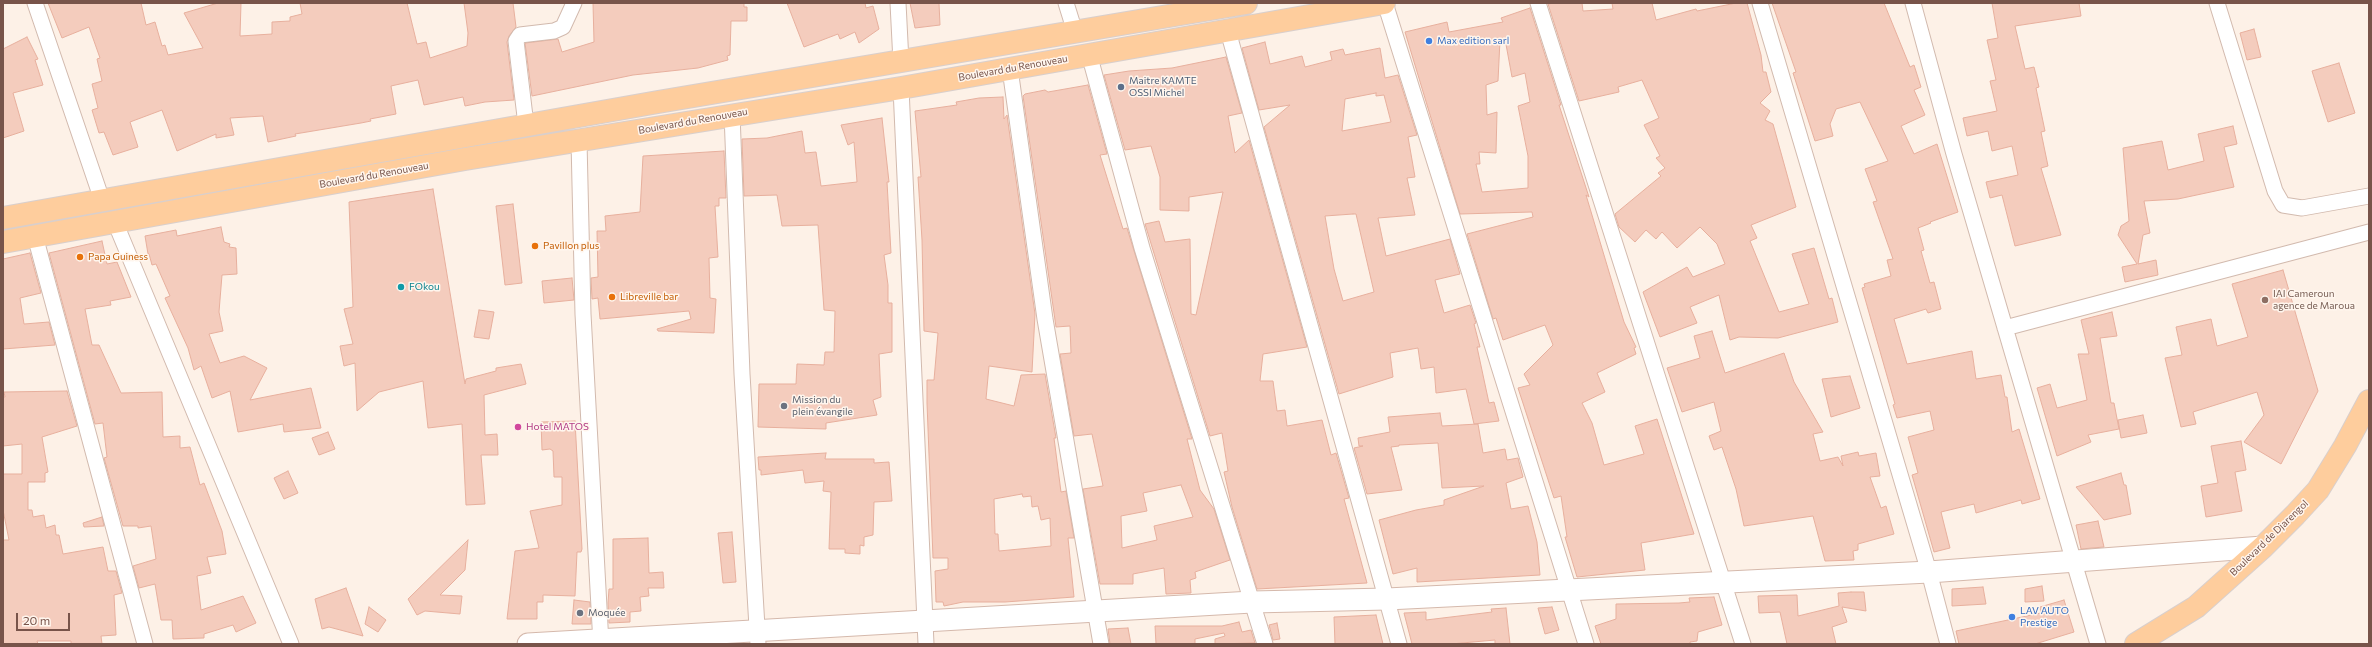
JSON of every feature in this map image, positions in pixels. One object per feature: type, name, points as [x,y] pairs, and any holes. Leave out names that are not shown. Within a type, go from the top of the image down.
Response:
[{"type":"main road","name":"Boulevard du Renouveau","points":[[3,242],[465,159],[732,114],[901,88],[1089,54],[1228,32],[1385,3]]},
{"type":"main road","points":[[3,218],[526,125],[1233,4]]},
{"type":"main road","name":"Boulevard de Djarengol","points":[[2136,644],[2196,607],[2263,547],[2318,490],[2345,446],[2369,401]]},
{"type":"main road","points":[[528,644],[757,638],[926,620],[1252,602],[1387,599],[1929,572],[2263,547]]},
{"type":"street","points":[[35,3],[102,200]]},
{"type":"street","points":[[526,125],[516,41],[520,35],[554,31],[563,27],[574,3]]},
{"type":"street","points":[[898,3],[901,62]]},
{"type":"street","points":[[1066,3],[1075,32]]},
{"type":"street","points":[[1385,3],[1586,644]]},
{"type":"street","points":[[1538,3],[1743,644]]},
{"type":"street","points":[[1760,3],[1929,572],[1948,644]]},
{"type":"street","points":[[1913,3],[2072,561],[2098,644]]},
{"type":"street","points":[[2217,3],[2275,191],[2283,205],[2302,208],[2369,196]]},
{"type":"street","points":[[1228,32],[1399,644]]},
{"type":"street","points":[[1089,54],[1142,248],[1265,644]]},
{"type":"street","points":[[1010,69],[1045,318],[1101,644]]},
{"type":"street","points":[[901,88],[926,644]]},
{"type":"street","points":[[732,114],[742,374],[757,638]]},
{"type":"street","points":[[579,141],[582,314],[601,642]]},
{"type":"street","points":[[115,222],[291,644]]},
{"type":"street","points":[[2005,328],[2369,232]]},
{"type":"street","points":[[36,236],[145,644]]},
{"type":"building","points":[[48,3],[141,3],[146,25],[155,22],[162,46],[165,45],[168,55],[203,48],[184,13],[218,3],[241,3],[240,36],[272,34],[272,22],[290,21],[290,17],[302,14],[300,3],[407,3],[417,44],[426,42],[430,58],[467,46],[468,33],[464,3],[513,3],[516,27],[509,36],[507,42],[514,100],[485,102],[465,106],[463,97],[424,105],[418,80],[391,86],[396,114],[370,119],[371,121],[361,123],[295,134],[296,136],[268,142],[263,116],[230,118],[234,135],[216,138],[216,134],[177,151],[162,110],[130,122],[138,147],[113,155],[104,132],[99,133],[92,110],[98,108],[92,84],[102,81],[97,59],[100,58],[89,27],[62,38]]},
{"type":"building","points":[[593,3],[744,3],[744,7],[747,7],[747,21],[731,21],[730,55],[727,56],[728,60],[698,68],[633,75],[532,96],[525,43],[558,39],[562,52],[594,42]]},
{"type":"building","points":[[787,3],[865,3],[866,8],[873,6],[879,29],[859,43],[855,32],[840,39],[838,34],[804,47]]},
{"type":"building","points":[[910,3],[939,3],[940,25],[915,28]]},
{"type":"building","points":[[1582,3],[1583,11],[1613,9],[1612,3],[1652,3],[1656,20],[1696,9],[1697,11],[1736,3],[1747,3],[1761,55],[1763,72],[1766,72],[1771,92],[1760,103],[1770,111],[1765,120],[1773,124],[1796,207],[1751,225],[1757,238],[1750,241],[1779,312],[1809,304],[1792,254],[1814,248],[1829,299],[1832,298],[1838,322],[1778,338],[1739,337],[1730,340],[1719,295],[1690,307],[1697,323],[1660,337],[1643,292],[1687,267],[1693,277],[1725,264],[1717,244],[1700,227],[1677,248],[1662,232],[1656,239],[1646,230],[1635,242],[1619,227],[1615,214],[1661,176],[1658,173],[1665,168],[1656,158],[1660,156],[1644,125],[1659,118],[1642,80],[1618,87],[1619,92],[1579,101],[1548,4]]},
{"type":"building","points":[[1772,3],[1884,3],[1910,67],[1914,65],[1921,87],[1914,90],[1925,115],[1901,126],[1914,154],[1937,144],[1958,212],[1918,228],[1924,250],[1921,251],[1930,283],[1934,282],[1941,309],[1928,313],[1926,309],[1894,319],[1907,364],[1972,351],[1976,379],[2001,375],[2005,397],[2007,397],[2012,432],[2019,429],[2040,499],[2022,504],[2021,500],[1976,513],[1974,504],[1941,512],[1950,548],[1934,552],[1912,475],[1918,473],[1908,437],[1934,430],[1930,411],[1897,418],[1893,405],[1895,404],[1862,288],[1865,287],[1864,284],[1891,276],[1887,260],[1893,259],[1873,202],[1877,201],[1865,169],[1888,161],[1860,102],[1836,109],[1830,124],[1833,136],[1815,141],[1793,73],[1796,72]]},
{"type":"building","points":[[1992,3],[2079,3],[2081,16],[2015,26],[2025,69],[2034,67],[2039,87],[2036,88],[2045,131],[2041,132],[2048,166],[2041,168],[2061,235],[2015,246],[2002,195],[1990,198],[1986,182],[2018,175],[2012,146],[1992,151],[1988,131],[1967,136],[1963,118],[1997,111],[1990,81],[1996,80],[1987,40],[1998,38]]},
{"type":"building","points":[[1530,8],[1561,105],[1559,105],[1589,197],[1586,195],[1624,322],[1636,347],[1634,348],[1636,354],[1597,373],[1605,392],[1582,403],[1592,423],[1604,465],[1644,454],[1635,426],[1657,419],[1694,534],[1641,543],[1645,570],[1577,577],[1565,537],[1567,537],[1561,496],[1554,498],[1518,388],[1530,385],[1524,374],[1553,345],[1545,325],[1503,340],[1496,318],[1493,319],[1467,234],[1533,217],[1532,212],[1460,214],[1405,32],[1447,22],[1449,32],[1503,22],[1501,18]],"holes":[[[1505,39],[1512,77],[1525,73],[1530,102],[1518,106],[1528,156],[1528,188],[1482,192],[1476,164],[1480,164],[1479,152],[1496,153],[1497,112],[1487,115],[1486,85],[1498,81],[1500,40]]]},
{"type":"building","points":[[2254,29],[2261,57],[2247,60],[2240,33]]},
{"type":"building","points":[[27,37],[38,59],[35,60],[43,85],[13,93],[24,131],[3,138],[3,49]]},
{"type":"building","points":[[1265,42],[1270,64],[1302,56],[1305,67],[1332,60],[1330,52],[1343,49],[1345,55],[1380,48],[1385,78],[1398,75],[1417,135],[1408,137],[1415,177],[1407,178],[1415,215],[1378,218],[1386,256],[1450,239],[1460,274],[1435,280],[1444,313],[1470,305],[1476,323],[1474,324],[1480,347],[1477,347],[1489,403],[1494,402],[1499,421],[1474,424],[1466,389],[1436,393],[1434,367],[1421,369],[1418,348],[1390,353],[1393,377],[1339,394],[1264,127],[1290,105],[1259,110],[1242,48]],"holes":[[[1376,93],[1376,96],[1384,95],[1391,122],[1342,131],[1345,99]],[[1356,214],[1374,292],[1343,301],[1334,269],[1325,216]]]},
{"type":"building","points":[[1226,57],[1242,113],[1228,116],[1235,153],[1249,140],[1307,347],[1263,354],[1260,381],[1273,381],[1277,411],[1285,410],[1287,426],[1322,420],[1331,455],[1336,453],[1349,498],[1344,499],[1367,583],[1257,589],[1232,507],[1224,472],[1228,471],[1222,433],[1210,436],[1145,224],[1159,221],[1165,242],[1190,239],[1191,314],[1196,315],[1223,192],[1189,197],[1189,211],[1160,210],[1160,177],[1151,146],[1125,150],[1104,75],[1129,71],[1172,68]]},
{"type":"building","points":[[2339,63],[2355,113],[2328,122],[2312,71]]},
{"type":"building","points":[[1088,85],[1107,154],[1100,155],[1123,229],[1127,228],[1192,439],[1187,439],[1200,490],[1214,509],[1230,560],[1195,572],[1196,578],[1190,580],[1191,593],[1166,594],[1164,568],[1133,574],[1133,584],[1100,584],[1083,489],[1103,486],[1092,434],[1074,436],[1060,354],[1071,353],[1070,326],[1056,327],[1023,96],[1025,94],[1045,90],[1048,92]],"holes":[[[1181,485],[1193,517],[1154,526],[1157,540],[1122,548],[1121,516],[1147,511],[1143,493]]]},
{"type":"building","points":[[1003,97],[1004,119],[1007,115],[1035,314],[1032,372],[989,366],[986,399],[1014,406],[1021,375],[1045,374],[1056,438],[1054,438],[1061,492],[1066,491],[1074,538],[1068,538],[1074,597],[1005,602],[963,602],[944,606],[943,602],[936,602],[935,571],[948,569],[948,558],[933,558],[927,403],[927,380],[934,380],[938,333],[924,331],[922,240],[918,177],[921,177],[915,111],[957,105],[956,102],[979,98]],"holes":[[[1022,494],[1023,497],[1031,496],[1032,507],[1038,506],[1041,520],[1050,518],[1051,546],[999,551],[998,534],[995,534],[994,499]]]},
{"type":"building","points":[[882,118],[889,182],[887,182],[891,253],[884,255],[888,285],[888,303],[892,303],[892,352],[879,354],[881,397],[873,400],[877,415],[826,423],[826,429],[758,427],[759,384],[796,384],[797,364],[824,365],[825,352],[834,352],[835,311],[824,310],[818,225],[782,226],[777,195],[744,196],[742,139],[767,138],[802,131],[805,153],[816,152],[821,186],[857,182],[854,142],[848,145],[841,125]]},
{"type":"building","points":[[2233,126],[2237,144],[2224,147],[2234,187],[2178,199],[2144,201],[2150,233],[2143,235],[2138,264],[2156,260],[2158,275],[2125,282],[2122,267],[2137,264],[2118,235],[2121,226],[2129,221],[2123,148],[2162,141],[2168,170],[2204,161],[2198,134]]},
{"type":"building","points":[[724,151],[726,198],[719,198],[719,206],[715,206],[718,257],[709,258],[710,298],[716,299],[714,333],[658,331],[657,329],[691,319],[689,311],[600,319],[598,298],[592,299],[591,278],[598,277],[597,231],[606,231],[605,216],[640,212],[643,156]]},
{"type":"building","name":"FOkou","points":[[433,189],[465,384],[466,379],[496,371],[496,368],[521,364],[526,384],[484,395],[485,435],[497,434],[498,455],[481,455],[485,504],[466,505],[462,424],[428,428],[423,381],[379,392],[357,411],[355,363],[344,366],[340,346],[353,344],[344,309],[353,307],[349,202]]},
{"type":"building","points":[[513,204],[522,283],[505,285],[496,206]]},
{"type":"building","points":[[221,227],[224,242],[230,244],[229,247],[236,248],[237,274],[222,275],[219,312],[223,331],[209,334],[220,363],[244,356],[267,368],[250,400],[311,388],[321,428],[284,432],[283,424],[238,432],[230,391],[212,398],[201,366],[194,370],[188,348],[165,298],[170,296],[156,264],[152,265],[148,254],[145,236],[176,230],[177,236]]},
{"type":"building","points":[[102,241],[107,264],[117,262],[131,297],[110,301],[111,305],[85,309],[92,345],[99,345],[121,393],[162,392],[163,437],[180,436],[180,448],[190,447],[200,485],[204,483],[222,531],[226,554],[207,557],[211,573],[197,576],[201,610],[243,596],[256,623],[236,632],[233,625],[204,634],[204,638],[173,639],[172,620],[161,620],[155,584],[139,588],[133,566],[156,559],[151,526],[138,528],[138,526],[123,526],[104,458],[107,457],[103,423],[95,424],[49,253]]},
{"type":"building","points":[[30,253],[41,293],[20,298],[24,324],[49,322],[55,345],[3,349],[3,259]]},
{"type":"building","points":[[2283,270],[2318,391],[2281,464],[2244,442],[2264,415],[2257,392],[2193,412],[2196,424],[2181,427],[2165,358],[2182,355],[2176,327],[2211,319],[2217,346],[2248,337],[2232,284]]},
{"type":"building","points":[[572,278],[574,300],[544,303],[542,281]]},
{"type":"building","points":[[479,310],[494,312],[489,339],[474,337]]},
{"type":"building","points":[[2112,312],[2117,336],[2100,338],[2111,403],[2114,403],[2119,429],[2088,435],[2091,442],[2057,456],[2037,388],[2050,384],[2057,408],[2087,400],[2078,354],[2089,354],[2081,320]]},
{"type":"building","points":[[1712,331],[1725,373],[1784,353],[1794,382],[1823,432],[1813,434],[1820,461],[1838,457],[1843,466],[1841,456],[1858,452],[1859,456],[1876,453],[1880,476],[1870,477],[1881,508],[1886,506],[1894,534],[1858,544],[1858,550],[1853,551],[1854,560],[1825,561],[1813,516],[1744,526],[1736,489],[1722,447],[1714,450],[1709,436],[1721,431],[1714,402],[1682,412],[1667,368],[1700,358],[1694,336]]},
{"type":"building","points":[[1850,376],[1860,408],[1831,417],[1822,379]]},
{"type":"building","points":[[67,391],[77,426],[42,437],[48,472],[45,473],[45,482],[28,482],[28,510],[32,510],[33,517],[44,515],[46,528],[55,525],[56,535],[59,535],[63,554],[103,547],[108,571],[116,571],[122,593],[114,595],[116,635],[101,636],[102,644],[71,644],[71,641],[37,641],[38,644],[3,644],[3,540],[9,540],[3,510],[3,474],[22,474],[22,444],[3,446],[4,392]]},
{"type":"building","points":[[1440,413],[1442,426],[1478,424],[1483,453],[1505,449],[1507,460],[1518,458],[1523,477],[1506,483],[1511,509],[1528,506],[1537,542],[1540,575],[1417,582],[1417,568],[1393,574],[1379,520],[1416,510],[1444,505],[1444,500],[1484,486],[1442,488],[1438,443],[1399,445],[1391,447],[1402,490],[1367,494],[1354,448],[1363,446],[1359,446],[1358,438],[1390,432],[1388,417]]},
{"type":"building","points":[[2143,415],[2147,433],[2121,438],[2118,420]]},
{"type":"building","points":[[575,421],[582,549],[581,552],[577,552],[575,596],[543,595],[543,602],[537,602],[537,619],[507,619],[515,551],[539,548],[530,511],[562,505],[562,477],[554,477],[553,451],[550,449],[542,450],[541,422]]},
{"type":"building","points":[[328,432],[335,449],[319,455],[312,438]]},
{"type":"building","points":[[2241,441],[2246,470],[2235,472],[2242,511],[2206,517],[2201,486],[2218,483],[2211,446]]},
{"type":"building","points":[[826,453],[825,459],[874,459],[874,463],[889,462],[892,501],[874,502],[873,535],[864,537],[864,546],[860,545],[860,554],[845,553],[845,549],[829,549],[831,492],[823,491],[824,481],[805,483],[803,470],[761,475],[761,470],[759,470],[758,457]]},
{"type":"building","points":[[288,471],[298,493],[284,499],[274,478]]},
{"type":"building","points":[[2121,473],[2124,485],[2126,485],[2131,514],[2104,520],[2076,487]]},
{"type":"building","points":[[102,517],[104,526],[84,527],[83,523]]},
{"type":"building","points":[[2098,521],[2104,547],[2081,549],[2076,525]]},
{"type":"building","points":[[732,532],[736,582],[723,583],[718,533]]},
{"type":"building","points":[[648,538],[649,573],[663,572],[664,588],[648,588],[649,596],[640,597],[641,611],[630,612],[630,622],[609,623],[609,589],[613,589],[613,539]]},
{"type":"building","points":[[468,540],[465,570],[440,595],[462,596],[460,614],[425,611],[417,615],[408,599]]},
{"type":"building","points":[[2042,586],[2044,601],[2025,602],[2025,589]]},
{"type":"building","points":[[1983,587],[1986,604],[1952,606],[1952,589]]},
{"type":"building","points":[[346,588],[363,636],[329,627],[322,629],[315,599]]},
{"type":"building","points":[[1864,592],[1866,611],[1842,607],[1847,622],[1832,627],[1836,644],[1787,644],[1780,612],[1759,613],[1758,596],[1797,595],[1798,616],[1839,606],[1838,593]]},
{"type":"building","points":[[1714,597],[1722,625],[1698,632],[1697,641],[1690,642],[1690,644],[1601,644],[1595,626],[1616,619],[1616,604],[1679,603],[1690,602],[1689,598]]},
{"type":"building","name":"Moquée","points":[[574,600],[590,602],[591,624],[572,624]]},
{"type":"building","points":[[2064,600],[2074,632],[2035,644],[1959,644],[1956,631],[2041,613],[2040,607]]},
{"type":"building","points":[[369,607],[386,620],[378,632],[365,624]]},
{"type":"building","points":[[1552,607],[1559,630],[1545,634],[1538,608]]},
{"type":"building","points":[[1506,608],[1510,644],[1495,644],[1495,640],[1451,644],[1412,644],[1404,613],[1426,612],[1426,620],[1492,612],[1491,609]]},
{"type":"building","points":[[1376,615],[1383,644],[1335,644],[1334,617]]},
{"type":"building","points":[[1239,622],[1242,632],[1251,630],[1255,643],[1215,644],[1215,639],[1225,636],[1224,633],[1195,639],[1195,644],[1156,644],[1155,626],[1222,626]]},
{"type":"building","points":[[1277,623],[1280,639],[1273,640],[1269,625]]},
{"type":"building","points":[[1128,628],[1131,644],[1110,644],[1108,629]]},
{"type":"place","name":"Max edition sarl","points":[[1429,41]]},
{"type":"place","name":"Maitre KAMTE OSSI Michel","points":[[1121,87]]},
{"type":"place","name":"Pavillon plus","points":[[535,246]]},
{"type":"place","name":"Papa Guiness","points":[[80,257]]},
{"type":"place","name":"FOkou","points":[[401,287]]},
{"type":"place","name":"Libreville bar","points":[[612,297]]},
{"type":"place","name":"IAI Cameroun agence de Maroua","points":[[2265,300]]},
{"type":"place","name":"Mission du plein évangile","points":[[784,406]]},
{"type":"place","name":"Hotel MATOS","points":[[518,427]]},
{"type":"place","name":"Moquée","points":[[580,613]]},
{"type":"place","name":"LAV AUTO Prestige","points":[[2012,617]]}]
